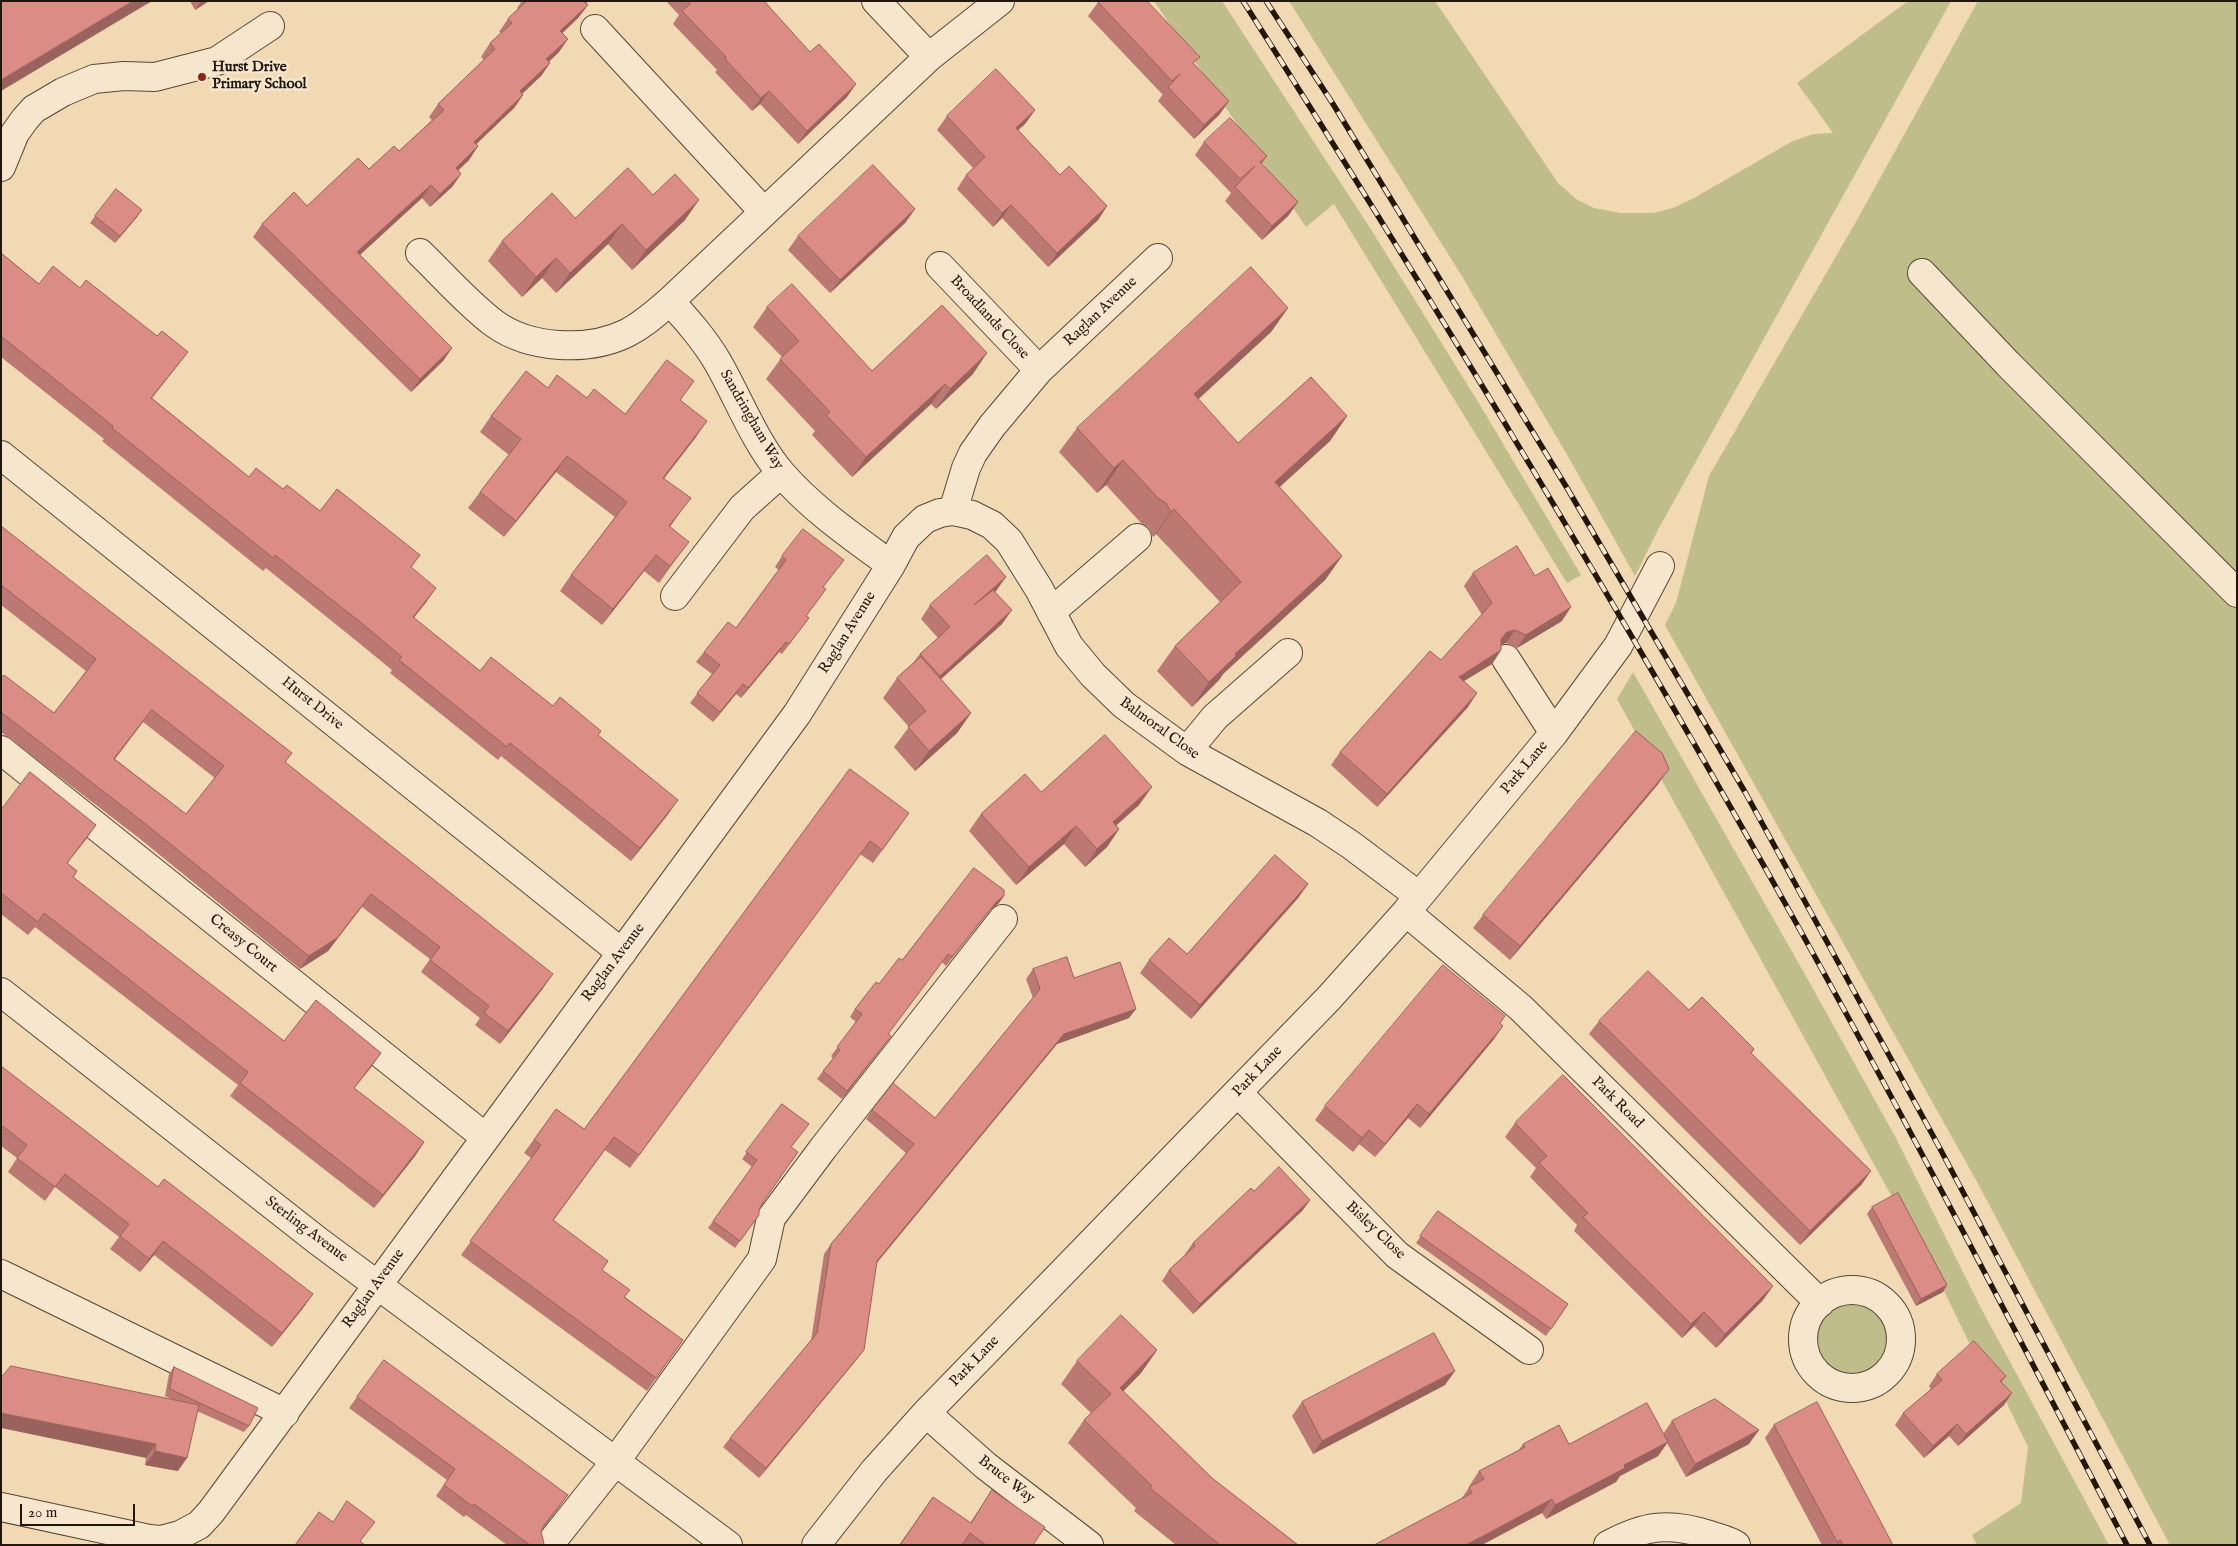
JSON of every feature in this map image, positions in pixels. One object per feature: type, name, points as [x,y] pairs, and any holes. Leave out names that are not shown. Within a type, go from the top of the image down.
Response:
[{"type":"street","points":[[876,1],[929,57]]},
{"type":"street","points":[[420,253],[495,324],[517,337],[537,344],[558,345],[607,341],[627,333],[645,322],[670,301],[929,57],[1000,1]]},
{"type":"street","points":[[1,167],[15,132],[25,119],[34,110],[63,92],[94,79],[124,76],[155,77],[217,61],[270,26]]},
{"type":"street","points":[[595,29],[764,212]]},
{"type":"street","name":"Raglan Avenue","points":[[1,1507],[149,1539],[161,1540],[180,1535],[199,1525],[211,1512],[286,1413],[484,1137],[797,714],[891,565],[906,537],[925,519],[940,513],[953,511],[966,468],[973,453],[992,426],[1039,370],[1158,258]]},
{"type":"street","name":"Broadlands Close","points":[[940,266],[1039,370]]},
{"type":"street","points":[[1922,273],[2021,377],[2237,593]]},
{"type":"street","name":"Sandringham Way","points":[[670,301],[695,329],[717,360],[743,412],[781,473],[843,531],[891,565]]},
{"type":"street","name":"Hurst Drive","points":[[1,455],[622,952]]},
{"type":"street","points":[[675,596],[742,508],[781,473]]},
{"type":"street","name":"Balmoral Close","points":[[953,511],[972,515],[992,525],[1008,541],[1039,589],[1069,646],[1093,675],[1124,705],[1186,751],[1318,823],[1351,845],[1413,904]]},
{"type":"street","points":[[1050,612],[1137,538]]},
{"type":"street","name":"Park Lane","points":[[816,1545],[874,1471],[926,1413],[1329,998],[1413,904],[1554,733],[1618,646],[1660,566]]},
{"type":"street","points":[[1186,751],[1215,718],[1288,653]]},
{"type":"street","points":[[1506,659],[1554,733]]},
{"type":"street","name":"Creasy Court","points":[[1,750],[484,1137]]},
{"type":"street","name":"Park Road","points":[[1413,904],[1820,1302]]},
{"type":"street","points":[[549,1545],[615,1462],[762,1259],[771,1218],[824,1147],[1003,919]]},
{"type":"street","name":"Sterling Avenue","points":[[1,992],[318,1241],[728,1545]]},
{"type":"street","name":"Bisley Close","points":[[1238,1093],[1397,1255],[1529,1350]]},
{"type":"street","points":[[1,1274],[286,1413]]},
{"type":"street","name":"Bruce Way","points":[[926,1413],[986,1466],[1089,1545]]},
{"type":"street","points":[[1608,1545],[1642,1530],[1664,1526],[1697,1531],[1736,1545]]},
{"type":"shaded area","points":[[1154,1],[1222,1],[1372,231],[1480,405],[1581,575],[1567,583],[1334,204],[1306,227]]},
{"type":"shaded area","points":[[1289,1],[1435,1],[1558,183],[1576,199],[1594,208],[1621,213],[1654,213],[1673,208],[1694,198],[1791,142],[1813,134],[1833,133],[1797,83],[1908,1],[1951,1],[1659,528],[1635,576],[1569,458],[1460,273]]},
{"type":"shaded area","points":[[1978,1],[2237,1],[2237,1545],[2170,1545],[1976,1180],[1665,625],[1676,603],[1709,476],[1857,220]]},
{"type":"shaded area","points":[[1633,672],[1897,1140],[1982,1310],[2109,1545],[1977,1545],[1972,1535],[2021,1503],[2028,1447],[2000,1389],[1977,1359],[1944,1291],[1617,699]]},
{"type":"shaded area","points":[[1854,1299],[1870,1303],[1884,1312],[1893,1326],[1897,1342],[1893,1358],[1884,1372],[1870,1381],[1854,1385],[1838,1381],[1824,1372],[1815,1358],[1811,1342],[1815,1326],[1824,1312],[1838,1303]]},
{"type":"building","points":[[1,1],[133,1],[1,80]]},
{"type":"building","points":[[527,1],[585,1],[588,5],[560,31],[568,39],[546,59],[550,63],[520,91],[523,95],[474,142],[478,146],[456,168],[461,174],[440,194],[431,185],[357,252],[452,348],[420,379],[262,224],[294,192],[307,206],[358,158],[369,169],[394,146],[399,151],[444,110],[438,104],[495,49],[490,43],[512,23],[508,19]]},
{"type":"building","points":[[688,1],[764,1],[810,52],[819,44],[856,84],[807,131],[769,91],[761,98],[725,59],[726,57],[682,11],[690,4]]},
{"type":"building","points":[[1099,1],[1147,1],[1200,57],[1193,63],[1229,101],[1204,125],[1168,87],[1180,74],[1172,81]]},
{"type":"building","points":[[996,69],[1035,110],[1016,128],[1060,175],[1069,166],[1107,206],[1057,253],[1011,205],[1002,213],[966,175],[985,157],[947,116]]},
{"type":"building","points":[[1230,118],[1267,156],[1260,162],[1298,202],[1272,226],[1235,187],[1255,166],[1240,179],[1204,142]]},
{"type":"building","points":[[873,165],[915,209],[840,280],[798,236]]},
{"type":"building","points":[[628,168],[653,195],[675,174],[699,200],[646,250],[622,224],[570,273],[556,258],[536,277],[502,241],[552,193],[575,218]]},
{"type":"building","points":[[116,189],[142,210],[120,236],[95,216]]},
{"type":"building","points":[[1,253],[39,284],[53,266],[80,288],[86,280],[157,336],[162,331],[188,352],[151,398],[249,477],[256,468],[283,489],[287,485],[320,511],[337,489],[420,555],[411,567],[436,588],[413,617],[480,671],[491,657],[553,706],[560,697],[601,731],[598,735],[678,800],[640,848],[510,743],[507,747],[399,660],[402,657],[364,625],[275,555],[273,558],[1,336]]},
{"type":"building","points":[[1251,267],[1288,308],[1194,394],[1238,443],[1311,377],[1347,416],[1275,482],[1342,556],[1235,654],[1236,656],[1209,682],[1175,646],[1241,582],[1174,509],[1171,512],[1166,503],[1158,498],[1123,460],[1114,468],[1077,428]]},
{"type":"building","points":[[792,284],[872,371],[942,305],[987,353],[950,389],[945,384],[866,457],[826,415],[830,412],[780,359],[799,341],[767,307]]},
{"type":"building","points":[[667,360],[694,381],[680,400],[707,421],[663,478],[691,498],[669,526],[689,542],[670,566],[656,555],[613,609],[571,575],[627,502],[567,456],[516,521],[480,492],[521,439],[491,416],[526,371],[548,388],[557,375],[587,398],[594,389],[625,414]]},
{"type":"building","points":[[1,526],[292,753],[285,762],[553,974],[508,1031],[484,1013],[489,1006],[430,960],[440,947],[371,894],[337,938],[309,956],[148,826],[1,712],[1,678],[4,675],[54,713],[96,659],[1,585]],"holes":[[[152,710],[224,766],[186,814],[114,759]]]},
{"type":"building","points":[[803,529],[844,560],[823,587],[826,589],[806,616],[809,618],[789,644],[786,642],[748,688],[743,684],[720,712],[697,693],[720,665],[704,652],[728,622],[736,628],[786,560],[782,556]]},
{"type":"building","points":[[1517,546],[1535,576],[1548,568],[1571,607],[1526,635],[1515,630],[1507,632],[1501,639],[1501,650],[1459,677],[1477,693],[1387,794],[1340,752],[1430,651],[1441,660],[1492,603],[1473,573]]},
{"type":"building","points":[[987,555],[1006,577],[974,605],[993,590],[1012,610],[940,676],[920,654],[950,627],[930,605]]},
{"type":"building","points":[[921,657],[971,713],[929,751],[908,727],[926,711],[897,678]]},
{"type":"building","points":[[1636,731],[1662,753],[1669,769],[1520,946],[1483,915]]},
{"type":"building","points":[[1105,735],[1152,787],[1113,822],[1119,829],[1097,849],[1076,826],[1029,867],[981,814],[1025,774],[1041,792]]},
{"type":"building","points":[[850,769],[909,813],[882,850],[870,841],[639,1155],[614,1137],[553,1220],[608,1261],[602,1270],[630,1290],[624,1297],[683,1340],[656,1378],[470,1241],[541,1145],[534,1140],[556,1109],[584,1129]]},
{"type":"building","points":[[30,772],[96,825],[67,863],[77,871],[73,877],[284,1041],[316,1000],[381,1053],[354,1088],[424,1142],[383,1195],[240,1083],[248,1072],[44,913],[38,922],[1,893],[1,810]]},
{"type":"building","points":[[1275,855],[1308,884],[1200,1005],[1149,960],[1169,938],[1187,954]]},
{"type":"building","points":[[974,868],[1004,890],[1004,896],[997,901],[952,957],[948,954],[888,1034],[891,1036],[847,1091],[823,1071],[840,1050],[837,1047],[862,1014],[855,1009],[876,982],[879,984],[899,958],[902,960]]},
{"type":"building","points":[[1067,957],[1074,978],[1120,962],[1136,1009],[1064,1034],[877,1261],[864,1350],[766,1468],[730,1438],[817,1333],[831,1244],[914,1144],[872,1110],[893,1083],[935,1118],[1040,989],[1033,969]]},
{"type":"building","points":[[1443,965],[1505,1016],[1500,1023],[1503,1026],[1429,1114],[1417,1104],[1385,1144],[1369,1130],[1362,1138],[1325,1106]]},
{"type":"building","points":[[1648,971],[1689,1010],[1702,997],[1754,1049],[1751,1053],[1871,1171],[1810,1231],[1599,1021]]},
{"type":"building","points":[[1,1066],[158,1187],[164,1179],[313,1294],[282,1333],[163,1241],[149,1259],[120,1236],[129,1224],[65,1174],[55,1187],[17,1158],[27,1145],[1,1125]]},
{"type":"building","points":[[1563,1075],[1773,1286],[1725,1334],[1704,1312],[1691,1324],[1583,1217],[1588,1213],[1539,1163],[1547,1156],[1515,1123]]},
{"type":"building","points":[[782,1104],[809,1124],[791,1147],[798,1152],[763,1202],[759,1215],[740,1241],[713,1221],[757,1160],[746,1152]]},
{"type":"building","points":[[1279,1167],[1310,1200],[1200,1304],[1169,1270],[1195,1246],[1193,1243],[1251,1188],[1254,1191]]},
{"type":"building","points":[[1898,1193],[1947,1285],[1921,1299],[1872,1207]]},
{"type":"building","points":[[1438,1211],[1568,1304],[1551,1329],[1420,1236]]},
{"type":"building","points":[[1121,1315],[1157,1350],[1120,1388],[1212,1478],[1298,1545],[1220,1545],[1150,1488],[1152,1486],[1084,1420],[1111,1394],[1077,1361]]},
{"type":"building","points":[[1434,1333],[1455,1371],[1322,1441],[1302,1402]]},
{"type":"building","points":[[1974,1341],[2006,1376],[2000,1381],[2012,1393],[1966,1434],[1957,1424],[1933,1446],[1903,1413],[1942,1380],[1937,1374]]},
{"type":"building","points":[[384,1360],[568,1495],[544,1525],[541,1532],[543,1545],[530,1545],[474,1504],[472,1506],[444,1485],[455,1469],[357,1397]]},
{"type":"building","points":[[11,1366],[199,1405],[187,1458],[155,1451],[156,1444],[1,1413],[1,1378]]},
{"type":"building","points":[[174,1367],[258,1408],[249,1426],[170,1389]]},
{"type":"building","points":[[1715,1399],[1759,1430],[1695,1464],[1672,1421]]},
{"type":"building","points":[[1817,1402],[1893,1545],[1843,1545],[1841,1540],[1837,1542],[1774,1425]]},
{"type":"building","points":[[1647,1403],[1668,1442],[1624,1465],[1625,1468],[1555,1505],[1552,1499],[1466,1545],[1374,1545],[1472,1493],[1469,1487],[1484,1479],[1479,1471],[1525,1447],[1523,1444],[1559,1425],[1569,1444]]},
{"type":"building","points":[[992,1490],[1045,1527],[1033,1545],[986,1545],[970,1533],[962,1545],[900,1545],[933,1497],[971,1523]]},
{"type":"building","points":[[347,1501],[375,1522],[360,1541],[365,1545],[295,1545],[319,1512],[333,1522]]},
{"type":"railway","points":[[1243,1],[1386,228],[1525,457],[1729,804],[1880,1076],[2127,1545]]},
{"type":"railway","points":[[1266,1],[1333,104],[1567,488],[1745,792],[1937,1143],[2150,1545]]},
{"type":"place","name":"Hurst Drive Primary School","points":[[202,77]]}]
